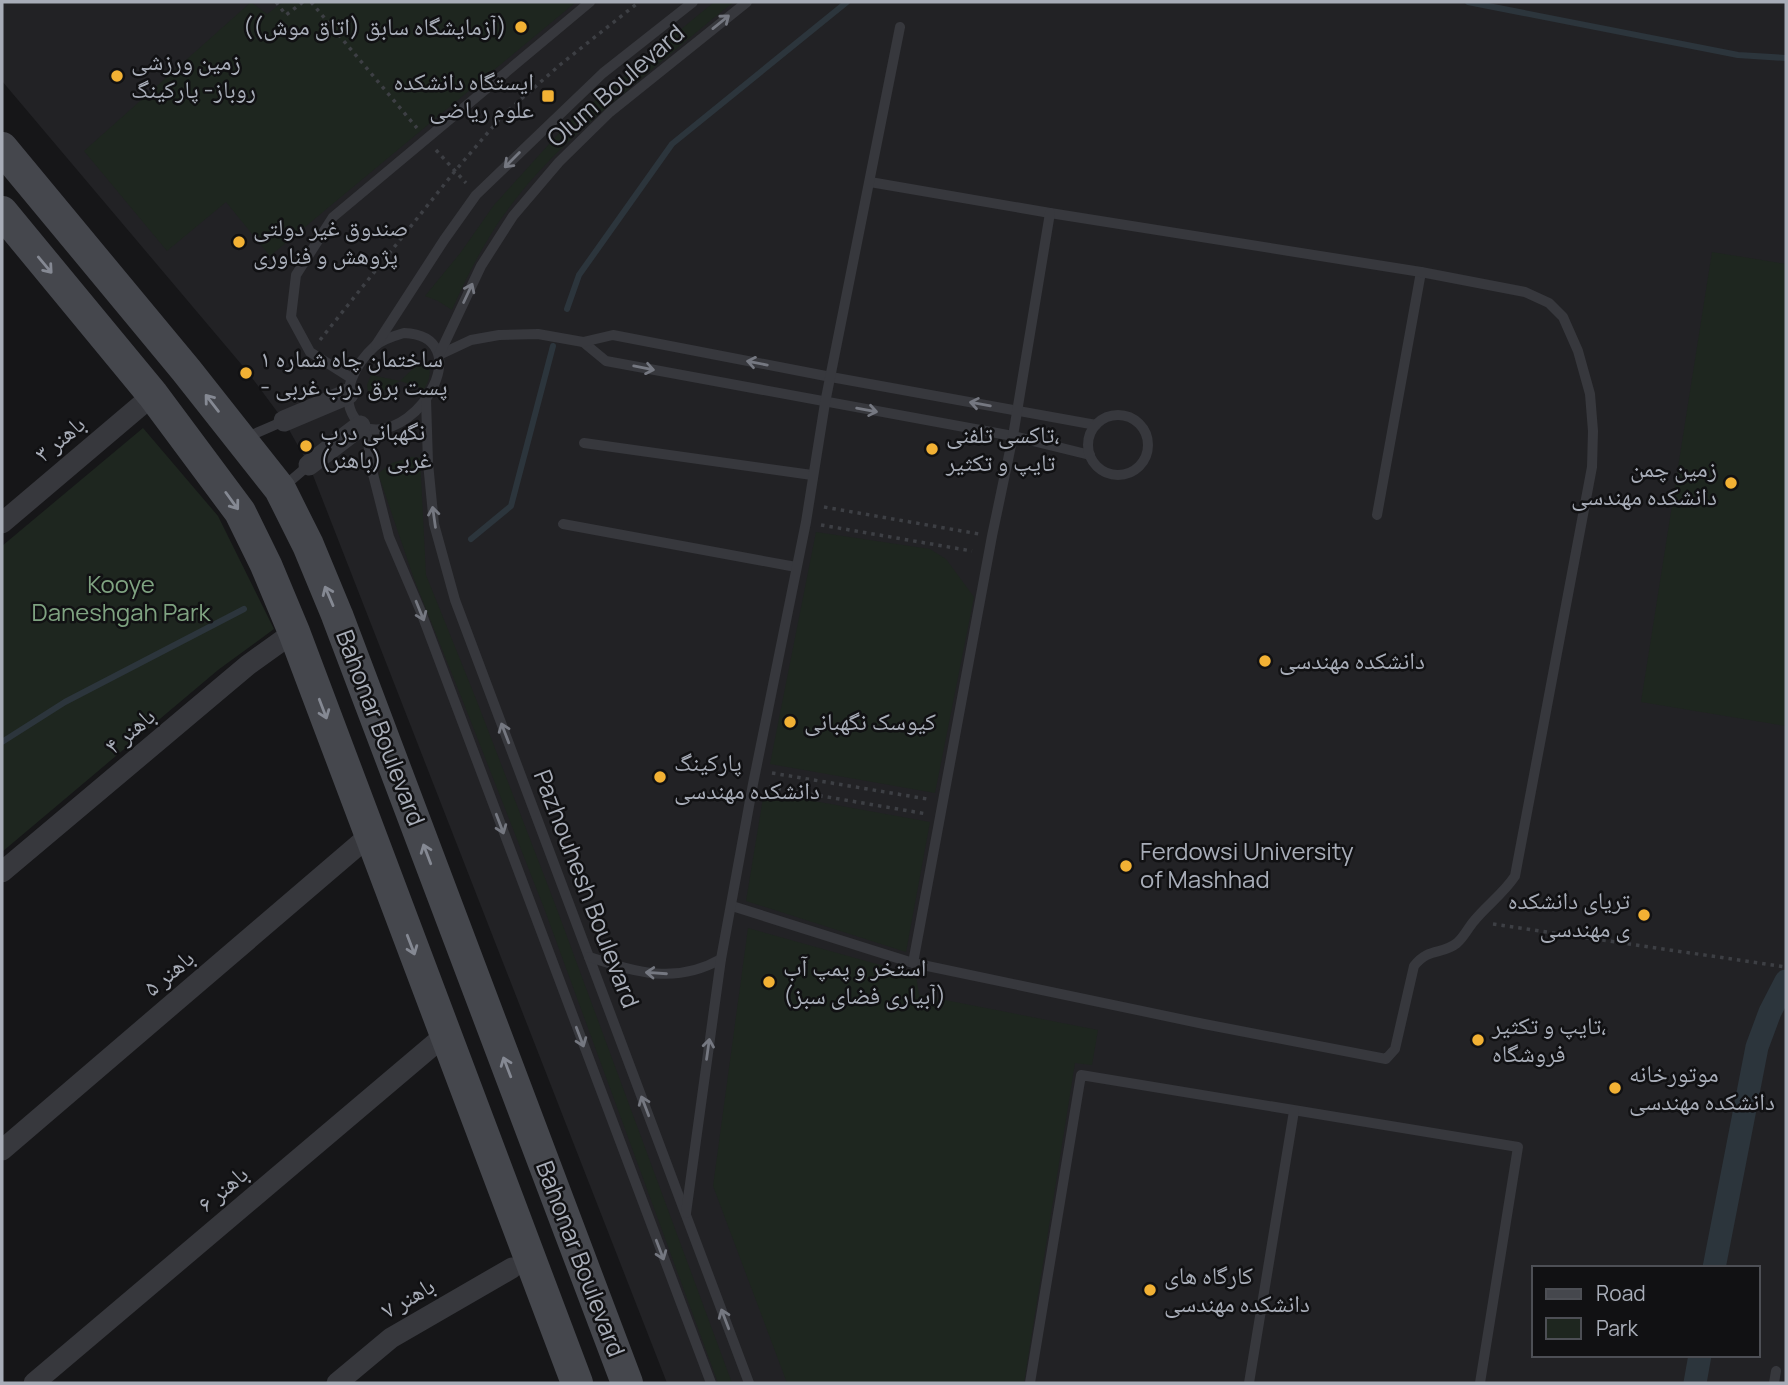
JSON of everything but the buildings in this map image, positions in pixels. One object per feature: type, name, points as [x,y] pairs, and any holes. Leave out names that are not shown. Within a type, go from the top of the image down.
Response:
[{"type":"street","name":"Bahonar Boulevard","points":[[2,148],[186,370],[280,489],[308,545],[337,615],[627,1383]]},
{"type":"street","name":"Bahonar Boulevard","points":[[2,212],[153,395],[240,512],[294,632],[577,1383]]},
{"type":"street","points":[[284,421],[350,386]]},
{"type":"street","name":"باهنر ۳","points":[[2,523],[153,395]]},
{"type":"street","points":[[309,465],[363,428]]},
{"type":"street","name":"باهنر ۴","points":[[2,872],[248,665],[294,632]]},
{"type":"street","name":"باهنر ۵","points":[[2,1150],[370,835]]},
{"type":"street","name":"باهنر ۶","points":[[34,1383],[445,1035]]},
{"type":"street","points":[[480,1127],[524,1110]]},
{"type":"street","name":"باهنر ۷","points":[[337,1383],[391,1338],[512,1268]]},
{"type":"lane","points":[[350,386],[310,352],[291,317],[296,275],[333,217],[590,2]]},
{"type":"lane","name":"Olum Boulevard","points":[[376,345],[476,195],[603,74],[693,2]]},
{"type":"lane","name":"Olum Boulevard","points":[[439,355],[481,266],[513,216],[559,163],[610,112],[747,2]]},
{"type":"lane","points":[[685,1213],[721,959],[806,522],[825,403],[900,27]]},
{"type":"lane","points":[[732,906],[913,963],[1386,1059],[1395,1049],[1414,966],[1429,953],[1451,947],[1460,941],[1474,921],[1504,892],[1515,876],[1592,467],[1590,394],[1578,351],[1563,317],[1549,303],[1525,292],[1421,272],[1050,214],[870,182]]},
{"type":"lane","points":[[913,963],[1013,436],[1050,214]]},
{"type":"lane","points":[[1377,515],[1421,272]]},
{"type":"lane","points":[[363,428],[382,430],[398,425],[426,399],[439,370],[439,355],[428,338],[404,333],[376,345],[361,361],[350,386],[351,412],[363,428],[389,537],[421,612],[710,1383]]},
{"type":"lane","points":[[439,355],[471,340],[499,335],[538,334],[583,342],[613,335],[1096,425]]},
{"type":"lane","points":[[583,342],[606,361],[1013,436],[1090,454]]},
{"type":"lane","name":"Pazhouhesh Boulevard","points":[[426,399],[434,524],[455,600],[750,1383]]},
{"type":"lane","points":[[1124,415],[1134,419],[1147,435],[1149,446],[1141,465],[1123,475],[1102,471],[1090,454],[1090,434],[1104,418],[1124,415]]},
{"type":"lane","points":[[241,440],[284,421]]},
{"type":"lane","points":[[584,443],[812,475]]},
{"type":"lane","points":[[280,489],[309,465]]},
{"type":"lane","points":[[562,524],[796,567]]},
{"type":"lane","points":[[589,957],[636,972],[677,975],[721,959]]},
{"type":"lane","points":[[1030,1383],[1081,1075],[1518,1147],[1480,1383]]},
{"type":"lane","points":[[1250,1383],[1294,1111]]},
{"type":"lane","points":[[1774,1383],[1776,1371]]},
{"type":"path","points":[[276,2],[286,15],[303,2]]},
{"type":"path","points":[[311,2],[476,195]]},
{"type":"path","points":[[310,352],[503,115],[561,64],[639,2]]},
{"type":"path","points":[[808,505],[992,536]]},
{"type":"path","points":[[806,522],[989,554]]},
{"type":"path","points":[[757,771],[943,801]]},
{"type":"path","points":[[753,784],[940,816]]},
{"type":"path","points":[[1474,921],[1784,967]]},
{"type":"shaded area","name":"Ferdowsi University of Mashhad","points":[[2,2],[1786,2],[1786,1383],[667,1383],[309,465],[284,421],[247,371],[2,81]]},
{"type":"green space","points":[[251,2],[267,14],[283,2],[576,2],[270,256],[226,202],[167,251],[84,151]]},
{"type":"green space","points":[[714,2],[734,2],[588,124],[537,174],[498,223],[483,247],[452,310],[425,296],[461,252],[494,205],[569,122]]},
{"type":"green space","name":"زمین چمن دانشکده مهندسی","points":[[1712,252],[1786,264],[1786,726],[1641,702]]},
{"type":"green space","points":[[425,357],[430,373],[424,389],[400,381]]},
{"type":"green space","points":[[371,375],[400,381],[369,399],[367,385]]},
{"type":"green space","name":"Kooye Daneshgah Park","points":[[143,428],[218,516],[274,629],[218,670],[2,852],[2,546]]},
{"type":"green space","points":[[412,457],[420,458],[426,575],[555,904],[732,1383],[718,1383],[544,908],[414,579],[379,476],[380,472],[392,463]]},
{"type":"green space","points":[[816,532],[930,549],[946,559],[974,597],[935,793],[770,764]]},
{"type":"green space","points":[[764,792],[930,822],[906,952],[746,901]]},
{"type":"green space","points":[[748,928],[916,975],[919,995],[1098,1030],[1092,1065],[1075,1063],[1024,1383],[787,1383],[713,1186]]},
{"type":"waterway","points":[[567,309],[579,275],[672,144],[847,2]]},
{"type":"waterway","points":[[1468,2],[1738,55],[1786,58]]},
{"type":"waterway","points":[[471,539],[511,506],[553,346]]},
{"type":"waterway","points":[[2,742],[65,702],[244,609]]},
{"type":"waterway","points":[[1714,1266],[1757,1047],[1770,1012],[1786,981]]},
{"type":"waterway","points":[[1695,1383],[1700,1357]]},
{"type":"place","name":"(آزمایشگاه سابق (اتاق موش))","points":[[521,27]]},
{"type":"place","name":"زمین ورزشی روباز- پارکینگ","points":[[117,76]]},
{"type":"place","name":"ایستگاه دانشکده علوم ریاضی","points":[[548,96]]},
{"type":"place","name":"صندوق غیر دولتی پژوهش و فناوری","points":[[239,242]]},
{"type":"place","name":"ساختمان چاه شماره ۱ - پست برق درب غربی","points":[[246,373]]},
{"type":"place","name":"نگهبانی درب غربی (باهنر)","points":[[306,446]]},
{"type":"place","name":"تاکسی تلفنی، تایپ و تکثیر","points":[[932,449]]},
{"type":"place","name":"زمین چمن دانشکده مهندسی","points":[[1731,483]]},
{"type":"place","name":"دانشکده مهندسی","points":[[1265,661]]},
{"type":"place","name":"کیوسک نگهبانی","points":[[790,722]]},
{"type":"place","name":"پارکینگ دانشکده مهندسی","points":[[660,777]]},
{"type":"place","name":"Ferdowsi University of Mashhad","points":[[1126,866]]},
{"type":"place","name":"تریای دانشکده ی مهندسی","points":[[1644,915]]},
{"type":"place","name":"استخر و پمپ آب (آبیاری فضای سبز)","points":[[769,982]]},
{"type":"place","name":"تایپ و تکثیر، فروشگاه","points":[[1478,1040]]},
{"type":"place","name":"موتورخانه دانشکده مهندسی","points":[[1615,1088]]},
{"type":"place","name":"کارگاه های دانشکده مهندسی","points":[[1150,1290]]}]
